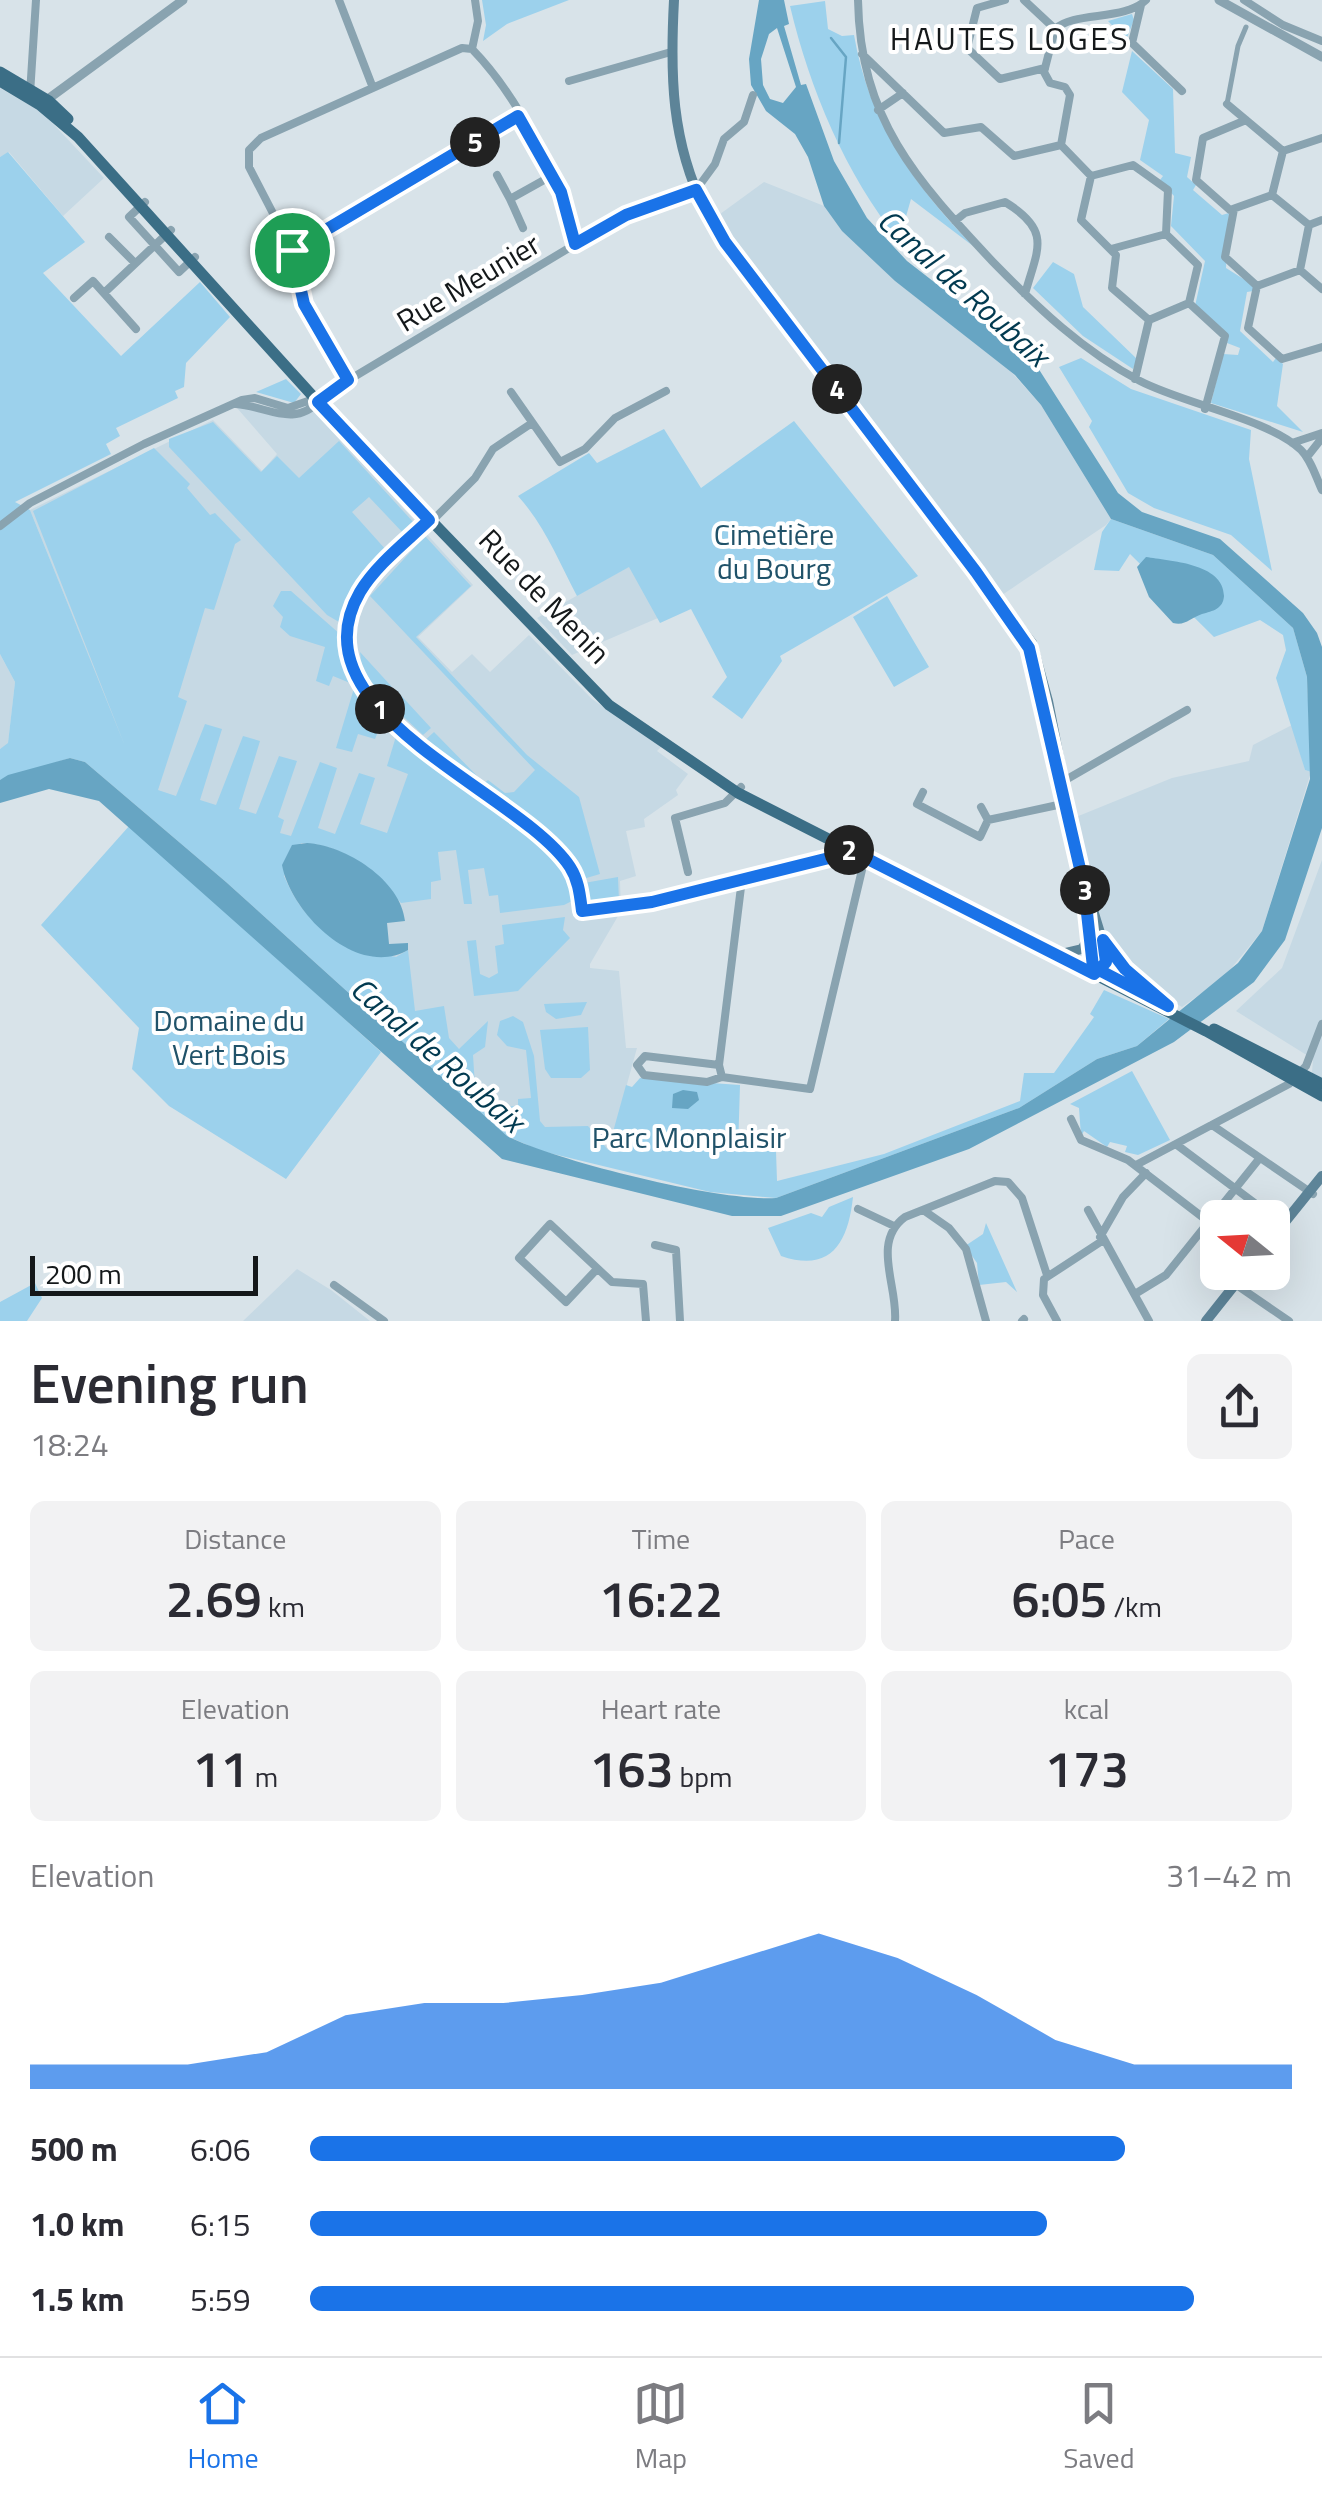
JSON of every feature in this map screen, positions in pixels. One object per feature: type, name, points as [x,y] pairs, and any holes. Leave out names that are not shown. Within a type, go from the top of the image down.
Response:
[{"type":"main road","points":[[674,0],[673,110],[696,190],[725,242],[976,572],[1029,648],[1067,803],[1084,886],[1095,970]]},
{"type":"main road","name":"Rue de Menin","points":[[0,72],[37,98],[143,204],[318,399],[598,688],[739,790],[1297,1077]]},
{"type":"main road","name":"Rue de Menin","points":[[0,81],[37,98]]},
{"type":"main road","name":"Rue de Menin","points":[[866,856],[1095,970]]},
{"type":"main road","points":[[1084,886],[1107,956],[1095,970]]},
{"type":"main road","points":[[1066,953],[1083,948],[1090,930]]},
{"type":"main road","points":[[1103,940],[1125,969],[1166,1008]]},
{"type":"main road","points":[[1297,1077],[1322,1084]]},
{"type":"main road","points":[[1297,1077],[1322,1096]]},
{"type":"main road","points":[[1290,1217],[1322,1176]]},
{"type":"main road","points":[[1206,1321],[1231,1290]]},
{"type":"street","points":[[36,0],[37,98]]},
{"type":"street","points":[[37,98],[183,0]]},
{"type":"street","points":[[338,0],[373,88]]},
{"type":"street","points":[[472,49],[478,21],[475,0]]},
{"type":"street","points":[[858,0],[862,54],[878,110],[911,171],[955,221],[1075,340],[1136,379],[1292,442],[1306,457],[1322,490]]},
{"type":"street","points":[[1005,0],[977,8],[967,48],[997,78],[1045,68]]},
{"type":"street","points":[[1024,0],[1056,29]]},
{"type":"street","points":[[1219,0],[1322,56]]},
{"type":"street","points":[[1244,0],[1322,41]]},
{"type":"street","points":[[1060,145],[1070,95],[1065,87],[1048,80],[1045,68],[1056,29],[1066,22],[1088,20],[1143,3]]},
{"type":"street","points":[[1143,3],[1132,42],[1182,91]]},
{"type":"street","points":[[1246,27],[1238,46],[1227,104],[1283,151]]},
{"type":"street","points":[[348,380],[304,304],[292,250],[249,167],[250,147],[464,47],[472,49],[553,175],[575,244]]},
{"type":"street","points":[[569,81],[672,52]]},
{"type":"street","points":[[862,54],[944,133],[980,127],[1014,156],[1060,145]]},
{"type":"street","points":[[878,110],[902,93]]},
{"type":"street","points":[[696,190],[715,164],[724,139],[744,122],[753,96]]},
{"type":"street","points":[[292,250],[518,116]]},
{"type":"street","points":[[1234,210],[1201,187],[1196,174],[1205,136],[1246,120]]},
{"type":"street","points":[[1283,151],[1322,138]]},
{"type":"street","points":[[1060,145],[1091,176]]},
{"type":"street","points":[[1272,195],[1283,151]]},
{"type":"street","points":[[1091,176],[1133,165],[1165,187],[1166,234],[1198,265],[1190,303]]},
{"type":"street","points":[[497,175],[524,228]]},
{"type":"street","points":[[510,199],[553,175]]},
{"type":"street","points":[[1091,176],[1082,222],[1117,260],[1112,288],[1148,320]]},
{"type":"street","name":"Rue Meunier","points":[[318,399],[626,215],[696,190]]},
{"type":"street","points":[[1234,210],[1272,195]]},
{"type":"street","points":[[1272,195],[1308,225]]},
{"type":"street","points":[[955,221],[965,213],[1005,202],[1036,230],[1039,242],[1025,294]]},
{"type":"street","points":[[143,204],[129,217],[179,272],[193,260]]},
{"type":"street","points":[[1234,210],[1225,257],[1257,286]]},
{"type":"street","points":[[1308,225],[1322,220]]},
{"type":"street","points":[[1300,270],[1308,225]]},
{"type":"street","points":[[104,293],[168,232]]},
{"type":"street","points":[[1111,250],[1166,234]]},
{"type":"street","points":[[109,237],[135,264]]},
{"type":"street","points":[[1257,286],[1300,270]]},
{"type":"street","points":[[1300,270],[1322,290]]},
{"type":"street","points":[[74,298],[93,281],[136,328]]},
{"type":"street","points":[[1257,286],[1250,334],[1286,360],[1322,347]]},
{"type":"street","points":[[1148,320],[1190,303]]},
{"type":"street","points":[[1190,303],[1225,336],[1205,409]]},
{"type":"street","points":[[1136,379],[1148,320]]},
{"type":"street","points":[[644,386],[651,398]]},
{"type":"street","points":[[510,392],[553,458],[562,462],[585,449],[615,418],[666,391]]},
{"type":"street","points":[[0,526],[30,504],[144,444],[234,404],[255,398],[292,408],[318,399]]},
{"type":"street","points":[[532,424],[496,446],[477,475],[360,592],[349,630],[356,673],[373,702],[419,746],[510,809],[551,845],[574,873],[582,911],[652,902],[829,858],[847,846]]},
{"type":"street","points":[[1292,442],[1322,436]]},
{"type":"street","points":[[1306,457],[1322,436]]},
{"type":"street","points":[[1062,782],[1186,710]]},
{"type":"street","points":[[688,872],[674,818],[725,803],[739,790]]},
{"type":"street","points":[[923,792],[917,804],[980,837],[988,820]]},
{"type":"street","points":[[988,820],[1067,803]]},
{"type":"street","points":[[981,807],[988,820]]},
{"type":"street","points":[[719,1065],[645,1056],[638,1065],[644,1075],[707,1082],[722,1077],[810,1089],[866,856]]},
{"type":"street","points":[[722,1077],[719,1065],[742,879]]},
{"type":"street","points":[[1136,1166],[1297,1077],[1322,1024]]},
{"type":"street","points":[[1071,1118],[1081,1140],[1136,1166],[1200,1215]]},
{"type":"street","points":[[1212,1126],[1313,1192]]},
{"type":"street","points":[[1177,1145],[1251,1200]]},
{"type":"street","points":[[1227,1200],[1260,1159]]},
{"type":"street","points":[[1047,1274],[1101,1239],[1123,1197],[1146,1173]]},
{"type":"street","points":[[896,1321],[896,1290],[887,1251],[894,1226],[995,1181],[1008,1182],[1022,1198],[1047,1274],[1042,1292],[1056,1321]]},
{"type":"street","points":[[858,1210],[894,1226]]},
{"type":"street","points":[[1088,1210],[1149,1321]]},
{"type":"street","points":[[925,1211],[949,1228],[966,1249],[986,1321]]},
{"type":"street","points":[[597,1270],[566,1302],[519,1258],[550,1224],[614,1283],[643,1284],[646,1321]]},
{"type":"street","points":[[1134,1294],[1166,1275],[1200,1233]]},
{"type":"street","points":[[655,1244],[676,1250],[680,1321]]},
{"type":"street","points":[[334,1284],[384,1321]]},
{"type":"street","points":[[1245,1290],[1289,1321]]},
{"type":"shaded area","points":[[759,0],[784,0],[789,24],[784,26],[801,85],[806,84],[834,161],[867,218],[907,261],[1031,357],[1118,493],[1142,512],[1220,539],[1303,613],[1322,647],[1322,828],[1285,940],[1254,982],[1174,1042],[969,1149],[781,1216],[732,1216],[502,1159],[99,801],[49,789],[0,803],[0,780],[8,775],[70,758],[85,762],[226,882],[507,1136],[599,1168],[718,1194],[776,1198],[1019,1108],[1097,1059],[1137,1046],[1238,963],[1262,931],[1310,779],[1307,677],[1293,628],[1213,555],[1111,519],[1041,405],[1015,375],[895,281],[842,231],[824,206],[808,157],[795,134],[766,111],[751,85],[749,59]],"holes":[[[777,28],[796,87],[783,103],[770,99],[763,85],[761,59],[769,34]]]},
{"type":"shaded area","points":[[0,88],[43,113],[104,178],[63,216],[9,152],[0,157]]},
{"type":"shaded area","points":[[764,182],[824,206],[842,230],[895,281],[1003,363],[1041,405],[1111,519],[1106,525],[1002,595],[716,217]]},
{"type":"shaded area","points":[[241,405],[284,418],[301,417],[314,410],[473,585],[418,637],[452,672],[472,654],[490,672],[529,635],[592,699],[661,747],[657,751],[688,774],[676,790],[678,795],[644,819],[645,827],[626,831],[636,876],[620,881],[621,911],[590,964],[590,968],[619,971],[626,1048],[637,1048],[606,1160],[502,1125],[247,895],[122,771],[131,762],[30,510],[213,420],[262,471],[277,454],[237,408]]},
{"type":"shaded area","points":[[1146,557],[1205,570],[1222,585],[1222,604],[1185,623],[1173,623],[1149,597],[1137,567]]},
{"type":"shaded area","points":[[630,566],[658,618],[572,655],[537,618]]},
{"type":"shaded area","points":[[0,654],[15,682],[8,744],[0,749]]},
{"type":"shaded area","points":[[1292,725],[1305,770],[1311,772],[1262,931],[1224,977],[1182,1007],[1151,989],[1102,928],[1076,817],[1172,778],[1249,761],[1253,745]]},
{"type":"shaded area","points":[[307,843],[338,850],[382,879],[401,906],[405,921],[387,923],[389,944],[408,943],[408,950],[389,957],[368,956],[330,937],[313,921],[298,903],[282,865],[292,845]]},
{"type":"shaded area","points":[[1322,860],[1322,1078],[1312,1073],[1313,1059],[1236,1011],[1282,968]]},
{"type":"shaded area","points":[[683,1090],[697,1092],[699,1100],[688,1109],[672,1108],[673,1094]]},
{"type":"shaded area","points":[[297,1269],[331,1290],[370,1321],[243,1321]]},
{"type":"green space","points":[[482,0],[569,0],[507,24],[483,41],[486,25]]},
{"type":"green space","points":[[825,1],[828,29],[842,36],[854,35],[870,96],[897,150],[931,199],[973,246],[911,199],[899,241],[862,187],[819,99],[790,6]]},
{"type":"green space","points":[[1132,14],[1134,20],[1126,40],[1108,21]]},
{"type":"green space","points":[[1132,51],[1173,89],[1175,153],[1191,157],[1187,177],[1196,185],[1193,190],[1222,215],[1229,213],[1226,268],[1253,285],[1253,291],[1247,292],[1240,331],[1273,362],[1276,358],[1283,364],[1277,406],[1303,432],[1211,403],[1223,354],[1238,355],[1240,348],[1227,343],[1228,336],[1195,306],[1205,261],[1171,226],[1174,196],[1160,180],[1163,176],[1140,160],[1149,120],[1122,92]]},
{"type":"green space","name":"Parc Monplaisir","points":[[8,152],[85,242],[43,273],[121,356],[200,282],[230,317],[186,363],[184,387],[175,391],[178,398],[116,428],[120,436],[106,444],[111,454],[15,502],[30,510],[125,746],[33,511],[154,448],[190,484],[187,488],[210,515],[215,513],[241,540],[235,544],[214,610],[205,608],[178,697],[187,701],[158,790],[176,796],[205,724],[222,729],[200,800],[216,805],[243,736],[260,741],[239,809],[256,814],[279,756],[297,761],[278,817],[284,820],[280,833],[291,836],[320,762],[337,768],[318,828],[335,834],[359,773],[375,778],[360,824],[387,833],[408,774],[387,766],[397,733],[528,826],[562,867],[576,899],[564,905],[500,913],[498,895],[489,896],[484,868],[468,870],[472,904],[464,904],[456,850],[438,852],[441,880],[431,882],[431,899],[401,903],[357,861],[317,845],[301,843],[284,876],[304,910],[328,933],[396,957],[408,950],[415,1011],[444,1006],[449,1038],[459,1049],[488,1021],[485,1047],[473,1055],[475,1086],[469,1092],[438,1066],[476,1102],[491,1102],[492,1107],[518,1106],[518,1099],[531,1098],[526,1050],[507,1046],[497,1035],[500,1021],[513,1016],[523,1022],[534,1056],[540,1121],[545,1127],[588,1126],[608,1150],[626,1085],[632,1087],[640,1078],[740,1085],[738,1150],[776,1151],[777,1181],[884,1154],[1020,1101],[1024,1073],[1054,1073],[1094,1017],[1090,1014],[1104,990],[1169,1019],[1137,1046],[1097,1059],[1019,1108],[776,1198],[710,1192],[541,1151],[507,1136],[226,882],[85,762],[70,758],[0,780],[0,749],[8,743],[15,682],[0,654],[0,157]]},
{"type":"green space","points":[[1053,262],[1074,274],[1083,307],[1137,359],[1133,369],[1083,336],[1033,288]]},
{"type":"green space","points":[[1081,358],[1131,389],[1251,430],[1249,459],[1272,571],[1231,535],[1154,508],[1128,493],[1089,427],[1092,421],[1059,367]]},
{"type":"green space","points":[[286,379],[301,394],[294,403],[256,392]]},
{"type":"green space","name":"Cimetière du Bourg","points":[[794,421],[918,576],[780,656],[782,661],[742,719],[712,697],[727,677],[691,609],[660,623],[629,567],[577,596],[544,531],[518,496],[589,453],[597,463],[664,429],[701,488]]},
{"type":"green space","points":[[213,422],[261,472],[277,456],[299,478],[339,441],[415,524],[404,534],[369,497],[352,512],[387,551],[365,574],[339,622],[327,615],[169,447],[169,439]]},
{"type":"green space","points":[[1111,519],[1213,555],[1293,628],[1307,677],[1311,772],[1305,770],[1276,678],[1286,650],[1283,635],[1260,620],[1214,637],[1130,554],[1119,571],[1094,570],[1102,532]]},
{"type":"green space","points":[[425,536],[471,586],[416,637],[527,755],[579,797],[600,874],[583,879],[577,862],[561,843],[422,743],[434,732],[484,783],[488,780],[505,793],[514,792],[535,770],[370,596]]},
{"type":"green space","points":[[281,591],[291,591],[341,635],[358,694],[382,722],[375,739],[358,734],[352,752],[336,748],[355,685],[333,676],[329,686],[316,681],[325,647],[290,636],[280,627],[283,617],[273,606]]},
{"type":"green space","points":[[887,596],[929,667],[894,687],[853,617]]},
{"type":"green space","points":[[360,652],[392,687],[388,704],[362,669]]},
{"type":"green space","points":[[396,690],[431,728],[423,735],[393,707]]},
{"type":"green space","name":"Domaine du Vert Bois","points":[[130,825],[381,1052],[286,1179],[169,1106],[132,1069],[139,1028],[41,925]]},
{"type":"green space","points":[[618,877],[619,901],[589,902],[584,883]]},
{"type":"green space","points":[[565,917],[563,930],[570,938],[518,991],[474,996],[467,941],[476,940],[480,974],[489,978],[498,973],[495,946],[504,944],[502,925]]},
{"type":"green space","points":[[587,1002],[581,1015],[556,1019],[546,1012],[544,1004]]},
{"type":"green space","points":[[588,1027],[590,1070],[581,1078],[551,1078],[545,1069],[540,1030]]},
{"type":"green space","points":[[1132,1071],[1170,1140],[1138,1155],[1125,1152],[1127,1146],[1110,1142],[1107,1147],[1084,1131],[1081,1136],[1079,1108],[1070,1104]]},
{"type":"green space","points":[[853,1197],[847,1228],[834,1250],[813,1260],[781,1256],[768,1228],[811,1213],[822,1217],[829,1207]]},
{"type":"green space","points":[[986,1223],[1017,1292],[1006,1282],[979,1285],[977,1263],[965,1246],[983,1234]]},
{"type":"green space","points":[[35,1283],[42,1298],[27,1321],[0,1321],[0,1302]]},
{"type":"waterway","points":[[831,38],[846,57],[839,143]]},
{"type":"district","name":"HAUTES LOGES","points":[[1010,38]]},
{"type":"route","points":[[292,250],[304,304],[348,380],[318,402],[429,520],[360,592],[349,630],[356,673],[373,702],[419,746],[510,809],[551,845],[574,873],[582,911],[652,902],[829,858],[846,848],[1094,974],[1099,970],[1106,962],[1103,940],[1125,969],[1168,1006],[1099,970],[1093,967],[1084,886],[1029,648],[976,572],[725,242],[696,190],[626,215],[575,244],[561,192],[518,116],[292,250]]},
{"type":"water label","name":"Canal de Roubaix","points":[[964,287]]},
{"type":"water label","name":"Canal de Roubaix","points":[[438,1054]]}]
